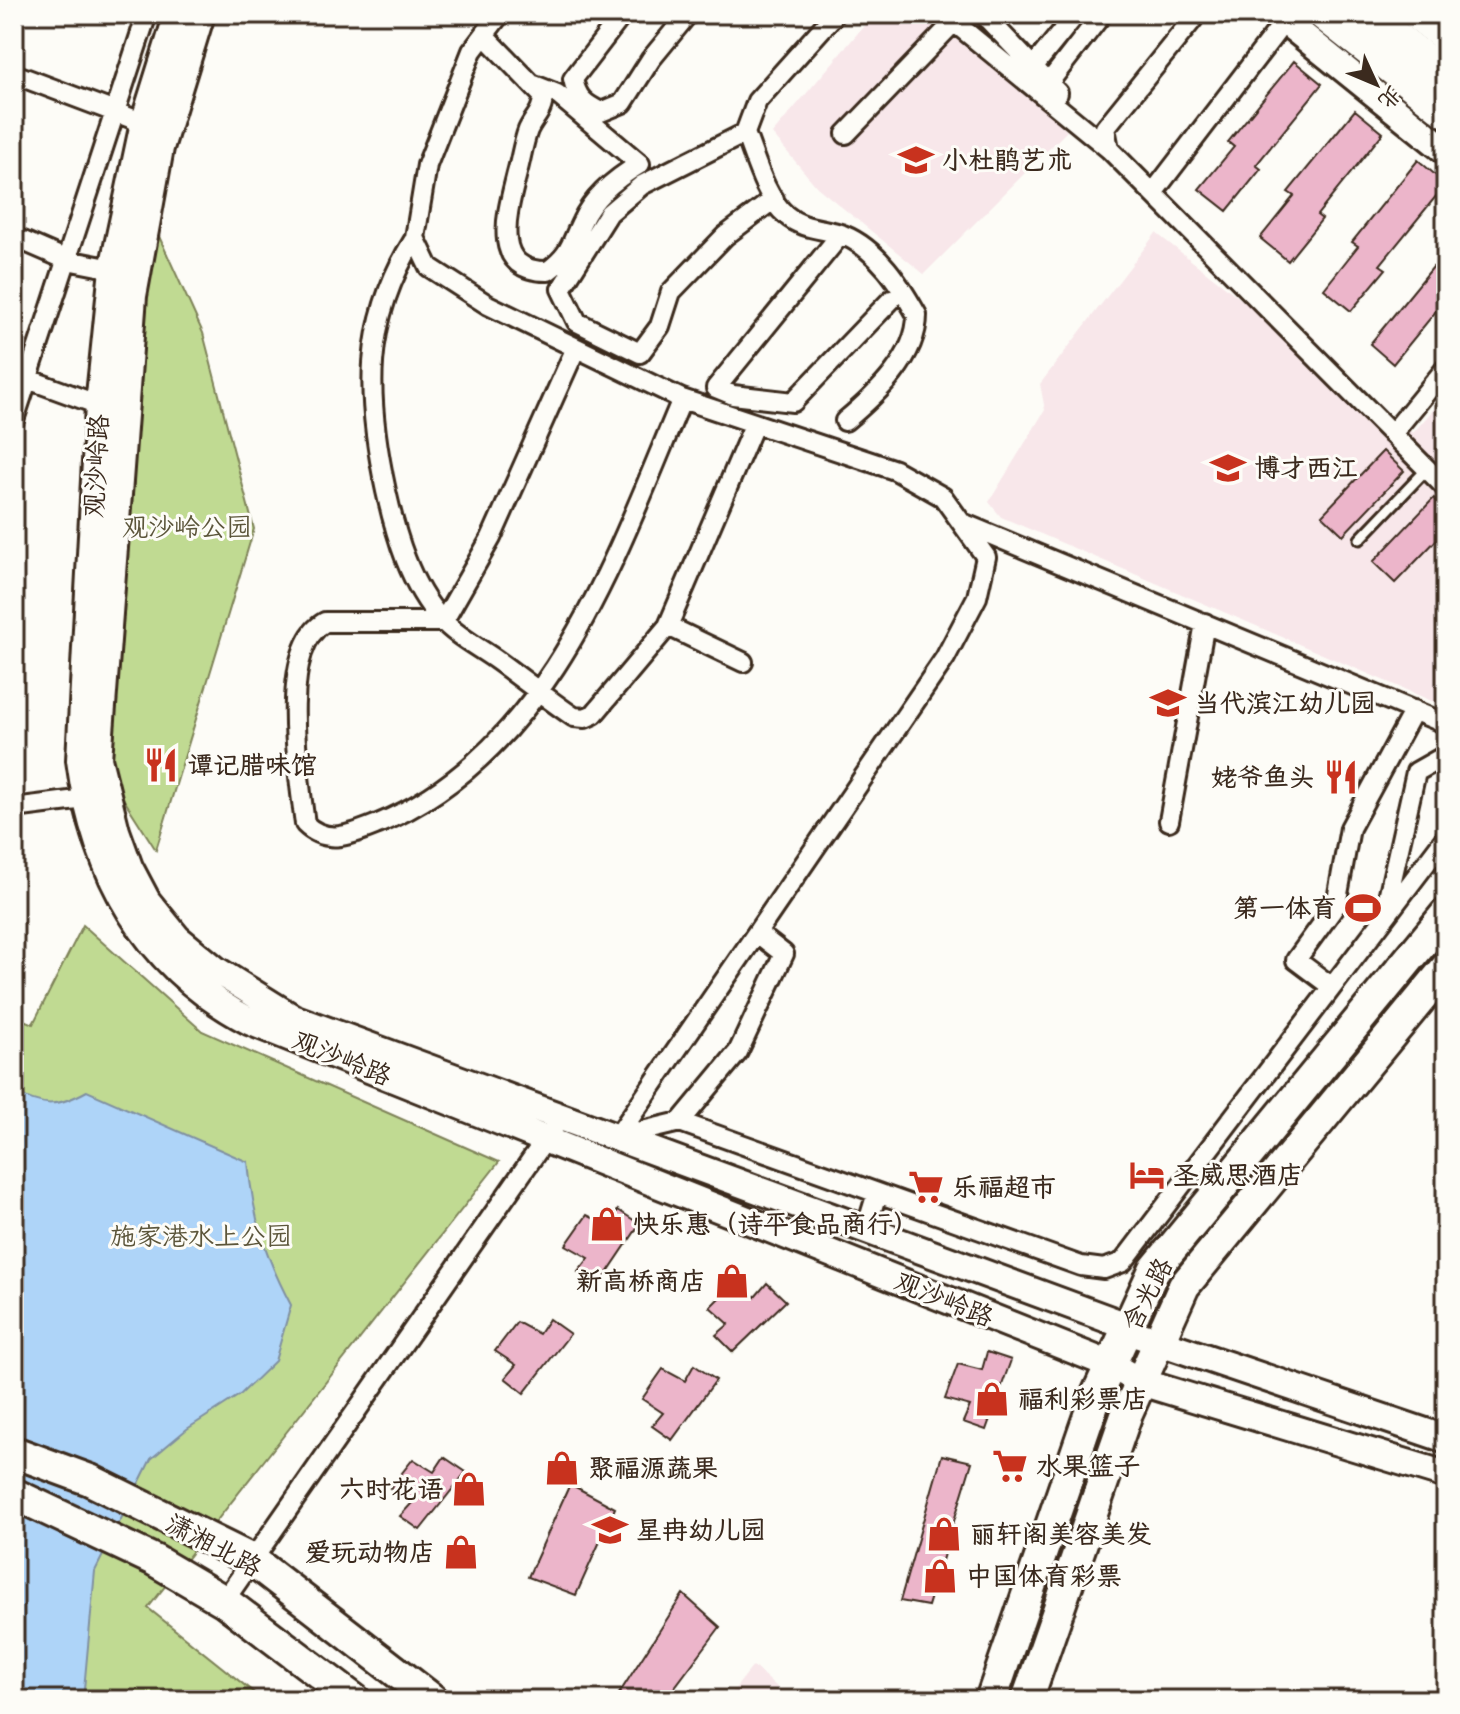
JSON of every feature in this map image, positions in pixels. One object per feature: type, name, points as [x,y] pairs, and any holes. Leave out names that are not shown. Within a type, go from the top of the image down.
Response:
[{"type":"main road","name":"观沙岭路","points":[[178,14],[144,123],[113,269],[99,405],[80,760],[85,799],[96,842],[129,915],[199,990],[251,1022],[1111,1365],[1141,1382],[1446,1475]]},
{"type":"main road","name":"观沙岭路","points":[[201,14],[179,80],[145,220],[133,296],[99,743],[102,773],[129,867],[147,901],[177,938],[216,970],[280,1011],[866,1229],[1159,1342],[1446,1439]]},
{"type":"main road","points":[[1322,14],[1446,112]]},
{"type":"main road","points":[[1368,14],[1446,75]]},
{"type":"main road","points":[[1413,14],[1446,40]]},
{"type":"main road","points":[[1284,16],[1446,151]]},
{"type":"main road","name":"含光路","points":[[991,1700],[1094,1401],[1154,1270],[1446,914]]},
{"type":"main road","name":"含光路","points":[[1027,1700],[1127,1413],[1184,1286],[1446,968]]},
{"type":"main road","name":"潇湘北路","points":[[14,1452],[90,1480],[193,1534],[252,1560],[433,1700]]},
{"type":"main road","name":"潇湘北路","points":[[14,1494],[154,1560],[224,1601],[355,1700]]},
{"type":"street","points":[[14,420],[22,377],[67,260],[147,14]]},
{"type":"street","points":[[500,14],[463,71],[427,165],[415,238],[400,262],[376,338],[371,386],[372,426],[392,520],[424,598],[443,622],[574,717],[585,718],[594,714],[668,626],[754,425]]},
{"type":"street","points":[[623,14],[573,79],[585,105],[601,112],[623,103],[651,59],[688,14]]},
{"type":"street","points":[[774,199],[725,236],[671,292],[660,326],[640,353],[577,322],[561,289],[609,213],[642,185],[745,133],[757,101],[835,14]]},
{"type":"street","points":[[1034,66],[1076,14]]},
{"type":"street","points":[[1047,85],[1102,14]]},
{"type":"street","points":[[1105,128],[1193,19],[1187,14]]},
{"type":"street","points":[[1153,193],[1284,16]]},
{"type":"street","points":[[994,17],[1047,85],[1105,128],[1109,149]]},
{"type":"street","points":[[846,134],[954,22],[1109,149],[1446,488]]},
{"type":"street","points":[[484,35],[534,85],[540,90],[543,105],[528,129],[505,233],[512,257],[521,267],[548,271],[566,257],[592,205],[621,175],[640,164],[557,94],[534,85]]},
{"type":"street","points":[[14,74],[144,123]]},
{"type":"street","points":[[745,133],[774,199],[785,215],[802,225],[841,234],[861,244],[887,269],[917,315],[912,348],[863,406],[845,421]]},
{"type":"street","points":[[841,234],[716,388],[733,395],[793,402],[891,300]]},
{"type":"street","points":[[14,237],[67,260],[113,269]]},
{"type":"street","points":[[415,238],[422,259],[437,275],[575,350],[682,399],[895,470],[943,497],[986,557],[977,597],[945,658],[617,1137]]},
{"type":"street","points":[[443,622],[491,538],[575,350]]},
{"type":"street","points":[[1392,434],[1446,368]]},
{"type":"street","points":[[22,377],[99,405]]},
{"type":"street","points":[[443,622],[325,622],[313,628],[305,641],[292,730],[305,824],[314,832],[344,838],[404,813],[486,753],[539,690],[600,592],[682,399]]},
{"type":"street","points":[[965,524],[1446,724]]},
{"type":"street","points":[[1169,821],[1205,623]]},
{"type":"street","points":[[668,626],[743,662]]},
{"type":"street","points":[[1332,987],[1296,960],[1336,905],[1350,828],[1414,710]]},
{"type":"street","points":[[1383,919],[1416,772],[1446,755]]},
{"type":"street","points":[[14,808],[85,799]]},
{"type":"street","points":[[617,1137],[680,1122],[1081,1266],[1104,1269],[1123,1262],[1446,837]]},
{"type":"street","points":[[680,1122],[738,1052],[784,954],[757,933]]},
{"type":"street","points":[[224,1601],[561,1117]]},
{"type":"street","points":[[866,1229],[877,1193]]},
{"type":"lane","points":[[1360,539],[1427,469]]},
{"type":"shaded area","name":"小杜鹃艺术","points":[[874,14],[942,14],[1067,131],[924,274],[817,187],[772,134]]},
{"type":"shaded area","name":"博才西江","points":[[1156,233],[1413,433],[1446,395],[1446,707],[1001,517],[989,502],[1045,410],[1040,384]]},
{"type":"shaded area","points":[[753,1666],[792,1700],[726,1700]]},
{"type":"green space","name":"观沙岭公园","points":[[152,221],[203,333],[254,529],[156,850],[98,759]]},
{"type":"green space","name":"施家港水上公园","points":[[83,925],[202,1031],[499,1162],[148,1608],[263,1700],[14,1700],[14,1016],[33,1024]]},
{"type":"water","name":"施家港水上公园","points":[[14,1091],[42,1103],[59,1103],[87,1091],[248,1162],[262,1236],[291,1305],[275,1361],[241,1394],[187,1429],[151,1459],[95,1571],[83,1700],[25,1700],[14,1696]]},
{"type":"building","points":[[1294,61],[1322,84],[1256,165],[1261,169],[1227,211],[1199,189],[1234,147],[1228,142]]},
{"type":"building","points":[[1355,110],[1383,133],[1317,215],[1322,219],[1288,261],[1260,238],[1294,196],[1288,192]]},
{"type":"building","points":[[1418,160],[1446,184],[1380,265],[1386,269],[1351,311],[1324,289],[1358,246],[1352,242]]},
{"type":"building","points":[[1433,267],[1446,278],[1446,299],[1393,364],[1370,344]]},
{"type":"building","points":[[1383,451],[1404,471],[1343,535],[1322,515]]},
{"type":"building","points":[[1434,498],[1446,510],[1446,530],[1395,583],[1373,562]]},
{"type":"building","points":[[618,1210],[640,1224],[599,1285],[578,1272],[589,1258],[566,1245],[587,1215],[609,1226]]},
{"type":"building","points":[[736,1281],[755,1297],[767,1283],[786,1301],[733,1352],[716,1335],[729,1324],[710,1307]]},
{"type":"building","points":[[549,1319],[570,1334],[524,1393],[505,1378],[516,1365],[495,1351],[517,1322],[539,1334]]},
{"type":"building","points":[[987,1352],[1011,1360],[986,1430],[963,1422],[970,1406],[945,1399],[958,1364],[982,1370]]},
{"type":"building","points":[[694,1365],[716,1380],[672,1440],[652,1426],[663,1413],[642,1399],[663,1369],[685,1381]]},
{"type":"building","points":[[942,1455],[972,1462],[928,1606],[900,1601]]},
{"type":"building","points":[[444,1457],[466,1472],[420,1530],[400,1516],[412,1503],[390,1488],[413,1459],[434,1472]]},
{"type":"building","points":[[570,1484],[615,1508],[576,1595],[528,1577]]},
{"type":"building","points":[[683,1594],[720,1627],[665,1700],[615,1700]]},
{"type":"place","name":"小杜鹃艺术","points":[[916,160]]},
{"type":"place","name":"博才西江","points":[[1228,468]]},
{"type":"place","name":"当代滨江幼儿园","points":[[1168,703]]},
{"type":"place","name":"谭记腊味馆","points":[[161,765]]},
{"type":"place","name":"姥爷鱼头","points":[[1341,777]]},
{"type":"place","name":"第一体育","points":[[1363,908]]},
{"type":"place","name":"圣威思酒店","points":[[1147,1175]]},
{"type":"place","name":"乐福超市","points":[[926,1187]]},
{"type":"place","name":"快乐惠（诗平食品商行）","points":[[607,1224]]},
{"type":"place","name":"新高桥商店","points":[[732,1281]]},
{"type":"place","name":"福利彩票店","points":[[992,1399]]},
{"type":"place","name":"水果篮子","points":[[1010,1466]]},
{"type":"place","name":"聚福源蔬果","points":[[562,1468]]},
{"type":"place","name":"六时花语","points":[[469,1489]]},
{"type":"place","name":"星冉幼儿园","points":[[610,1530]]},
{"type":"place","name":"丽轩阁美容美发","points":[[944,1534]]},
{"type":"place","name":"爱玩动物店","points":[[461,1552]]},
{"type":"place","name":"中国体育彩票","points":[[940,1576]]}]
